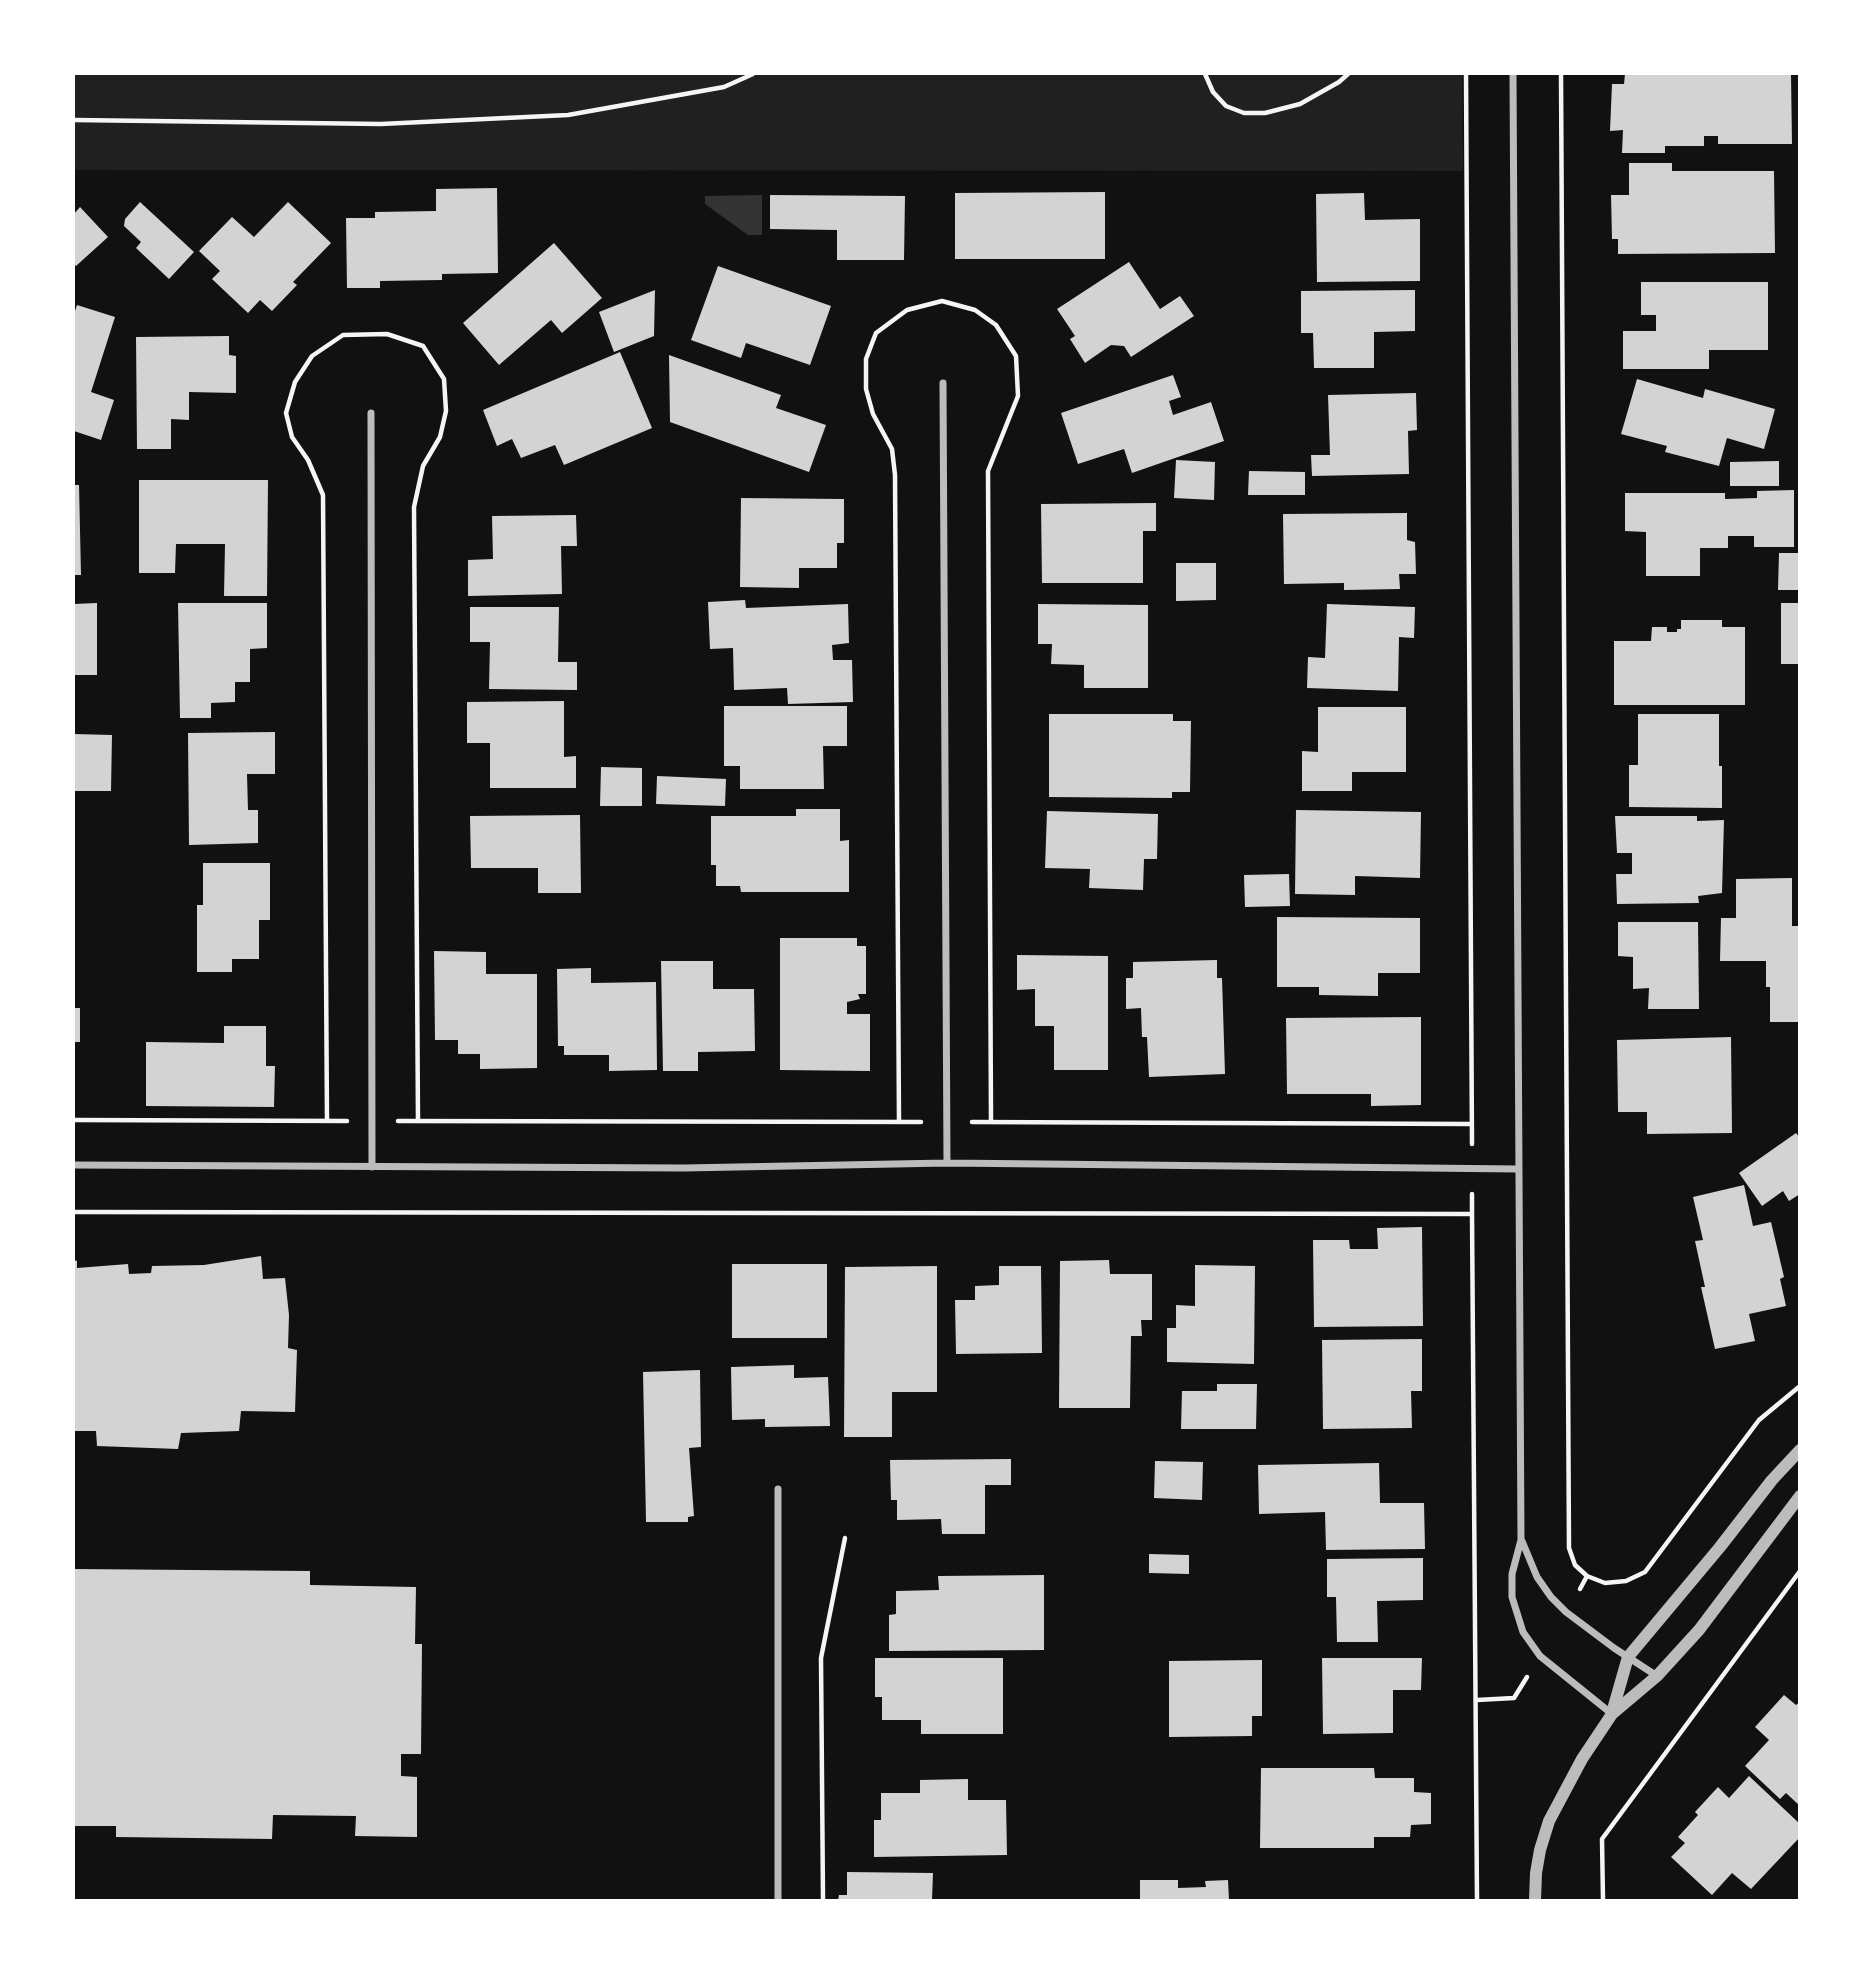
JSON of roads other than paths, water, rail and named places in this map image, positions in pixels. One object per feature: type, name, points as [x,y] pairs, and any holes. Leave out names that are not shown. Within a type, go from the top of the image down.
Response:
[{"type":"street","points":[[1513,74],[1521,1540],[1512,1574],[1512,1597],[1523,1632],[1540,1656],[1612,1714]]},
{"type":"street","points":[[943,383],[947,1163]]},
{"type":"street","points":[[371,413],[372,1167]]},
{"type":"street","points":[[74,1165],[684,1168],[947,1163],[1518,1169]]},
{"type":"street","points":[[1612,1714],[1628,1657],[1772,1480],[1800,1450]]},
{"type":"street","points":[[778,1489],[778,1900]]},
{"type":"street","points":[[1535,1900],[1538,1861],[1549,1821],[1582,1759],[1612,1714],[1657,1676],[1699,1630],[1800,1496]]},
{"type":"street","points":[[1521,1540],[1537,1577],[1551,1597],[1566,1612],[1657,1676]]}]
